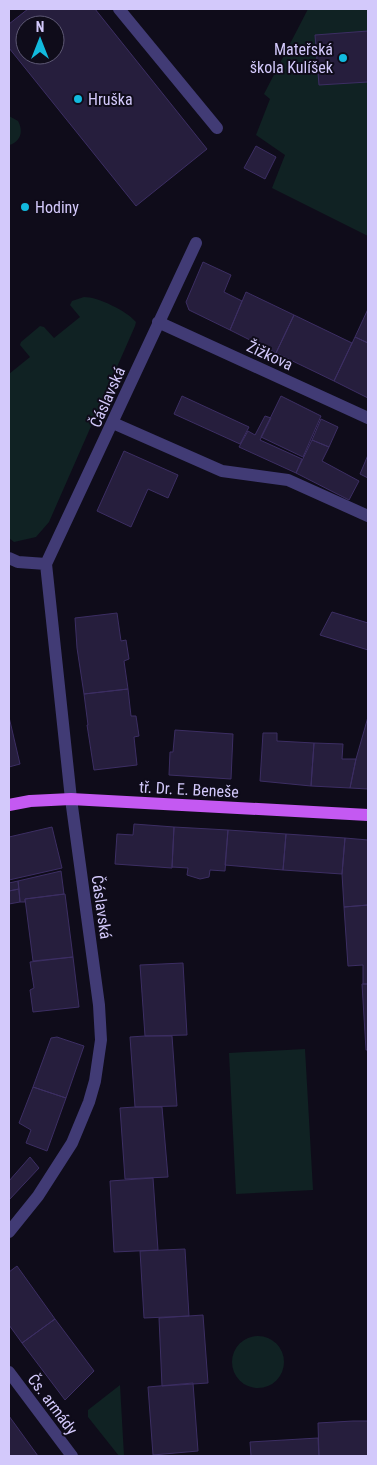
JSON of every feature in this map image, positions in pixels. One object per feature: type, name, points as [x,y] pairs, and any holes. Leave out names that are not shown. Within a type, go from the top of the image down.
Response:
[{"type":"main road","name":"tř. Dr. E. Beneše","points":[[9,805],[30,801],[70,798],[368,815]]},
{"type":"street","points":[[119,9],[217,128]]},
{"type":"street","name":"Čáslavská","points":[[9,1232],[38,1196],[72,1143],[89,1102],[99,1060],[101,1040],[99,1005],[70,798],[46,564],[196,243]]},
{"type":"street","name":"Žižkova","points":[[158,322],[368,418]]},
{"type":"street","points":[[113,423],[222,471],[288,480],[368,516]]},
{"type":"street","points":[[9,558],[24,563],[46,564]]},
{"type":"street","name":"Čs. armády","points":[[9,1372],[72,1456]]},
{"type":"shaded area","points":[[308,9],[368,9],[368,236],[272,188],[285,155],[256,135],[270,99],[264,94]]},
{"type":"shaded area","points":[[9,116],[18,121],[21,133],[16,142],[9,145]]},
{"type":"shaded area","points":[[84,297],[97,299],[119,309],[136,322],[135,326],[49,522],[36,537],[14,542],[9,538],[9,374],[30,357],[20,345],[21,342],[40,326],[44,327],[54,338],[80,317],[70,305],[72,301]]},
{"type":"shaded area","points":[[305,1049],[313,1190],[236,1194],[229,1053]]},
{"type":"shaded area","points":[[253,1336],[263,1336],[277,1343],[284,1357],[284,1367],[277,1381],[263,1388],[253,1388],[243,1384],[236,1377],[232,1367],[232,1357],[236,1347],[243,1340]]},
{"type":"shaded area","points":[[120,1385],[124,1456],[119,1456],[88,1417],[88,1410]]},
{"type":"building","points":[[28,9],[95,9],[207,149],[136,206],[23,65],[65,65],[65,15],[20,15]]},
{"type":"building","points":[[15,19],[15,55],[9,48],[9,24]]},
{"type":"building","name":"Mateřská škola Kulíšek","points":[[368,31],[368,82],[319,85],[315,35]]},
{"type":"building","points":[[256,146],[276,157],[265,179],[244,168]]},
{"type":"building","points":[[203,262],[231,275],[224,292],[242,301],[230,330],[189,310],[186,302]]},
{"type":"building","points":[[246,292],[294,315],[276,353],[230,330]]},
{"type":"building","points":[[368,309],[368,343],[355,337]]},
{"type":"building","points":[[294,315],[352,343],[334,381],[276,353]]},
{"type":"building","points":[[355,337],[368,343],[368,398],[334,381]]},
{"type":"building","points":[[182,396],[249,427],[240,444],[174,414]]},
{"type":"building","points":[[281,396],[321,416],[303,457],[261,437]]},
{"type":"building","points":[[265,416],[271,418],[260,440],[302,459],[296,473],[239,447],[248,431],[255,435]]},
{"type":"building","points":[[321,419],[338,427],[329,447],[312,440]]},
{"type":"building","points":[[312,440],[329,447],[322,461],[359,481],[349,500],[296,473]]},
{"type":"building","points":[[124,451],[178,475],[168,498],[148,489],[131,527],[97,511]]},
{"type":"building","points":[[368,455],[368,478],[360,474]]},
{"type":"building","points":[[332,612],[368,623],[368,650],[320,635]]},
{"type":"building","points":[[117,613],[121,641],[126,640],[129,659],[124,661],[128,689],[84,694],[77,648],[75,618]]},
{"type":"building","points":[[128,689],[131,716],[136,716],[139,736],[134,737],[137,765],[94,770],[84,694]]},
{"type":"building","points":[[9,717],[20,764],[9,767]]},
{"type":"building","points":[[368,717],[368,789],[350,788],[356,759]]},
{"type":"building","points":[[175,730],[233,734],[231,779],[169,775],[170,752],[173,752]]},
{"type":"building","points":[[263,733],[277,733],[277,741],[314,743],[311,786],[260,781]]},
{"type":"building","points":[[314,743],[343,744],[342,759],[356,759],[350,788],[311,786]]},
{"type":"building","points":[[134,824],[174,827],[172,868],[115,864],[117,834],[133,835]]},
{"type":"building","points":[[52,827],[62,868],[9,880],[9,837]]},
{"type":"building","points":[[174,827],[228,830],[225,871],[210,870],[209,877],[200,879],[187,875],[188,868],[172,867]]},
{"type":"building","points":[[228,830],[286,834],[283,870],[225,865]]},
{"type":"building","points":[[286,834],[345,838],[342,874],[283,870]]},
{"type":"building","points":[[345,838],[368,840],[368,905],[344,907],[342,874]]},
{"type":"building","points":[[61,871],[64,894],[25,899],[25,902],[20,902],[18,881]]},
{"type":"building","points":[[18,881],[19,889],[9,891],[9,883]]},
{"type":"building","points":[[19,889],[20,902],[9,904],[9,891]]},
{"type":"building","points":[[65,894],[73,957],[33,961],[25,899]]},
{"type":"building","points":[[368,905],[368,984],[363,984],[363,965],[348,966],[344,907]]},
{"type":"building","points":[[73,957],[79,1007],[33,1012],[30,990],[34,988],[30,962]]},
{"type":"building","points":[[183,963],[187,1035],[145,1036],[140,965]]},
{"type":"building","points":[[362,984],[368,984],[368,1050],[366,1050]]},
{"type":"building","points":[[172,1036],[177,1106],[135,1107],[130,1037]]},
{"type":"building","points":[[57,1037],[84,1046],[66,1098],[33,1087],[51,1038]]},
{"type":"building","points":[[33,1087],[66,1098],[47,1151],[26,1143],[31,1130],[19,1123]]},
{"type":"building","points":[[162,1107],[168,1177],[125,1179],[120,1108]]},
{"type":"building","points":[[30,1157],[39,1168],[9,1200],[9,1181]]},
{"type":"building","points":[[153,1178],[158,1250],[114,1252],[110,1181]]},
{"type":"building","points":[[185,1249],[189,1316],[144,1318],[140,1251]]},
{"type":"building","points":[[17,1266],[55,1319],[22,1343],[9,1325],[9,1272]]},
{"type":"building","points":[[203,1315],[208,1383],[162,1386],[159,1318]]},
{"type":"building","points":[[55,1319],[94,1371],[65,1400],[22,1343]]},
{"type":"building","points":[[193,1383],[198,1451],[153,1455],[148,1387]]},
{"type":"building","points":[[9,1416],[38,1456],[9,1456]]},
{"type":"building","points":[[368,1421],[368,1456],[319,1456],[318,1423]]},
{"type":"building","points":[[318,1438],[319,1456],[251,1456],[250,1442]]},
{"type":"place","name":"Mateřská škola Kulíšek","points":[[343,58]]},
{"type":"place","name":"Hruška","points":[[78,99]]},
{"type":"place","name":"Hodiny","points":[[25,207]]}]
